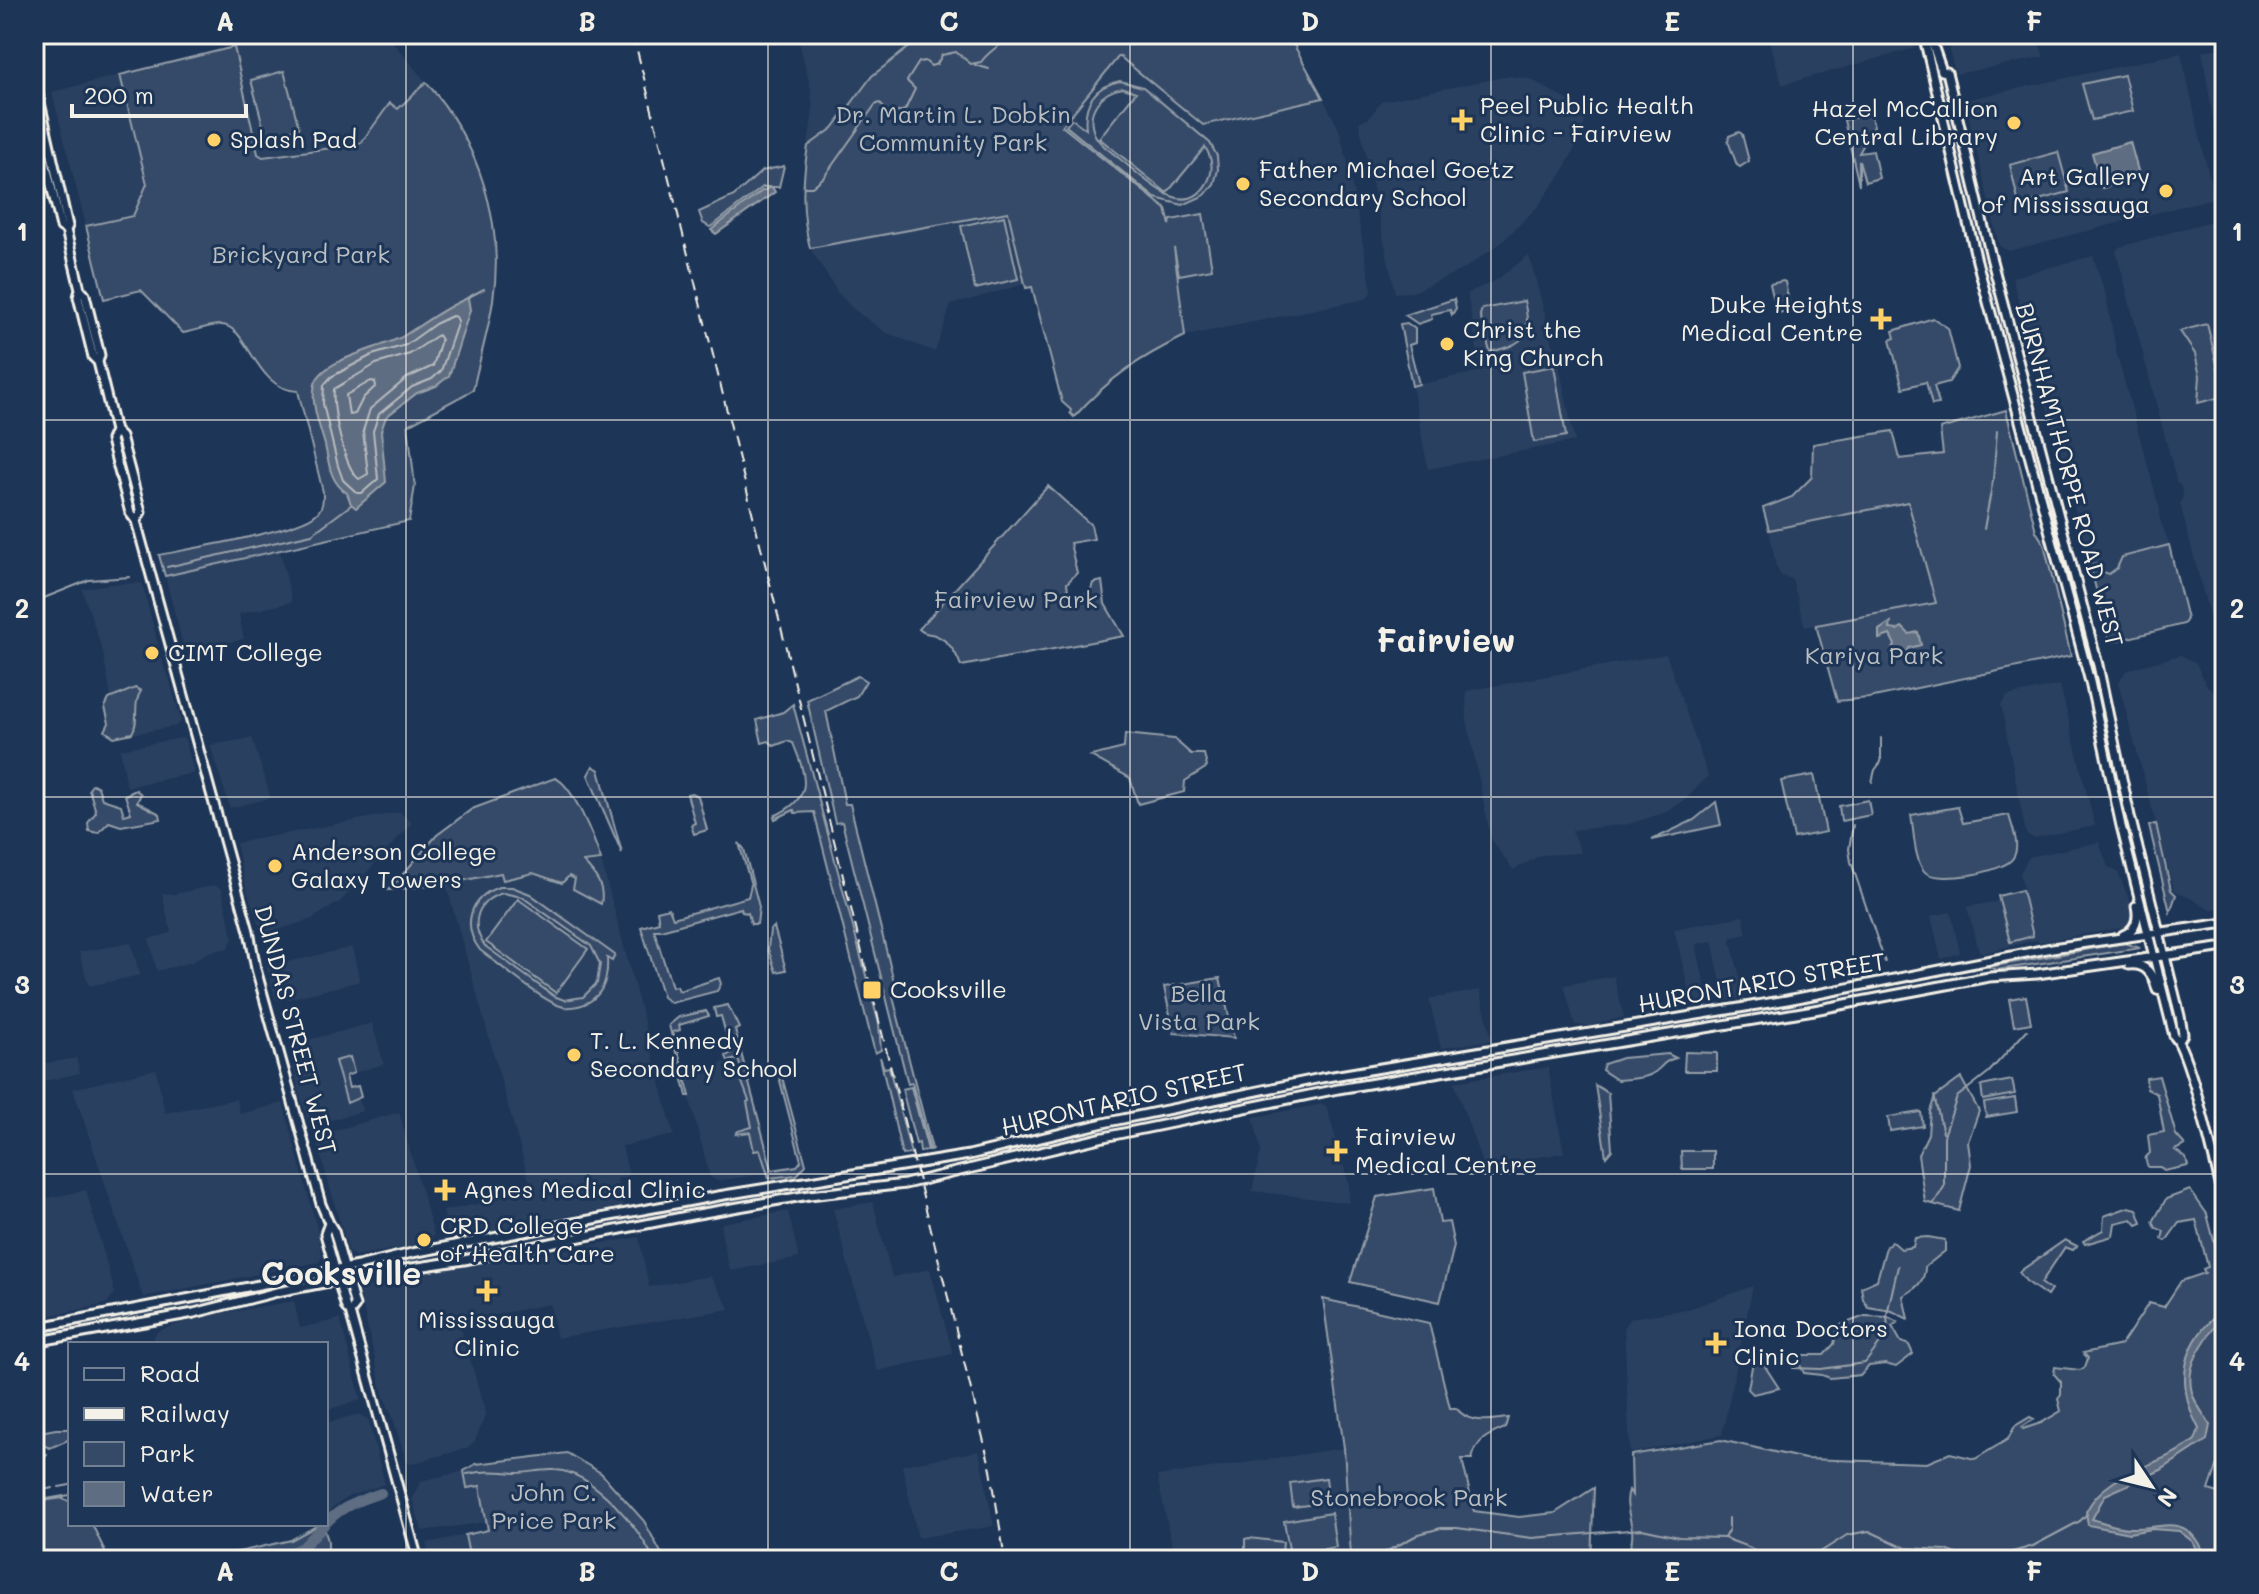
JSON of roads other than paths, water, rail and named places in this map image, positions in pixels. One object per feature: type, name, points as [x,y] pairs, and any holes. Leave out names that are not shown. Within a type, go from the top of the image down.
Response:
[{"type":"main road","name":"BURNHAMTHORPE ROAD WEST","points":[[1926,34],[1977,261],[2090,682],[2134,881],[2169,1015]]},
{"type":"main road","name":"BURNHAMTHORPE ROAD WEST","points":[[1926,34],[1942,71],[1947,72],[1991,257],[2098,665],[2130,816],[2182,1025],[2183,1034],[2179,1041]]},
{"type":"main road","name":"DUNDAS STREET WEST","points":[[34,76],[68,226],[66,230],[80,289],[78,297],[93,357],[98,362],[115,431],[121,437],[141,512],[136,521],[249,931],[267,1008],[348,1279],[355,1306],[350,1312],[346,1308],[325,1234],[329,1223]]},
{"type":"main road","name":"DUNDAS STREET WEST","points":[[34,116],[61,227],[66,230]]},
{"type":"main road","points":[[2092,941],[2132,930],[2137,918],[2131,888],[2134,881]]},
{"type":"main road","name":"HURONTARIO STREET","points":[[34,1328],[718,1196],[969,1155],[1321,1078],[1787,1000],[1921,971],[2092,941],[2225,923]]},
{"type":"main road","name":"HURONTARIO STREET","points":[[34,1342],[194,1313],[348,1279],[809,1195],[905,1184],[1104,1137],[1348,1087],[1814,1010],[1989,977],[2037,974],[2225,947]]},
{"type":"main road","points":[[2072,967],[2079,971],[2136,964],[2154,977],[2174,1036],[2179,1041],[2225,1205]]},
{"type":"main road","points":[[350,1312],[418,1560]]},
{"type":"water","points":[[2130,142],[2140,178],[2102,188],[2092,153]]},
{"type":"water","points":[[772,187],[775,192],[716,234],[711,230],[762,191]]},
{"type":"water","points":[[468,298],[470,310],[449,376],[436,386],[417,393],[386,417],[381,431],[386,482],[356,508],[331,472],[315,407],[315,384],[320,375],[341,360],[396,340]]},
{"type":"water","points":[[1891,622],[1890,629],[1902,627],[1909,634],[1918,632],[1921,645],[1909,648],[1905,659],[1893,658],[1891,654],[1895,645],[1890,635],[1879,639],[1879,630]]},
{"type":"water","points":[[2225,1308],[2223,1317],[2194,1361],[2190,1379],[2194,1398],[2210,1425],[2207,1440],[2161,1470],[2105,1495],[2092,1519],[2124,1528],[2166,1525],[2184,1528],[2192,1534],[2207,1560],[2202,1560],[2192,1541],[2179,1531],[2152,1529],[2129,1533],[2088,1525],[2086,1512],[2106,1487],[2195,1440],[2199,1429],[2186,1395],[2186,1364],[2199,1334]]},
{"type":"waterway","points":[[804,187],[812,187],[824,177],[875,105],[880,103],[889,115],[905,110],[915,89],[907,81],[919,62],[925,61],[931,66],[937,64],[942,55],[956,52],[971,64],[981,62],[1013,34]]},
{"type":"waterway","points":[[1027,34],[1037,34]]},
{"type":"waterway","points":[[975,65],[989,69]]},
{"type":"waterway","points":[[467,298],[484,289]]},
{"type":"waterway","points":[[1984,529],[1993,480],[1997,431]]},
{"type":"waterway","points":[[167,567],[312,534],[351,505]]},
{"type":"waterway","points":[[34,602],[89,580],[130,577]]},
{"type":"waterway","points":[[1872,782],[1881,762],[1881,738]]},
{"type":"waterway","points":[[1853,825],[1849,849],[1851,862],[1885,962]]},
{"type":"waterway","points":[[1934,1203],[1944,1187],[1944,1136],[1957,1097],[1989,1072],[2027,1030]]},
{"type":"waterway","points":[[1934,1096],[1943,1133]]},
{"type":"waterway","points":[[1793,1368],[1821,1369],[1865,1363],[1888,1333],[1887,1314],[1898,1266]]},
{"type":"waterway","points":[[467,1474],[550,1470],[570,1473],[585,1480],[614,1503],[638,1532],[654,1560]]},
{"type":"waterway","points":[[59,1487],[68,1485]]},
{"type":"waterway","points":[[37,1491],[53,1488]]},
{"type":"waterway","points":[[328,1521],[345,1508],[381,1493]]},
{"type":"waterway","points":[[41,1500],[68,1495]]},
{"type":"waterway","points":[[1986,1560],[2033,1546],[2080,1521],[2087,1514]]},
{"type":"waterway","points":[[1724,1538],[1729,1529],[1729,1518]]},
{"type":"waterway","points":[[275,1560],[303,1547],[323,1526]]},
{"type":"waterway","points":[[1371,1560],[1419,1534],[1441,1528],[1532,1538],[1642,1529],[1679,1537],[1724,1538],[1767,1558],[1780,1560]]},
{"type":"waterway","points":[[1795,1560],[1814,1556],[1847,1535],[1869,1531],[1906,1548],[1946,1550],[1971,1560]]},
{"type":"railway","points":[[633,34],[991,1470],[1005,1560]]},
{"type":"place","name":"Peel Public Health Clinic - Fairview","points":[[1462,120]]},
{"type":"place","name":"Hazel McCallion Central Library","points":[[2014,123]]},
{"type":"place","name":"Splash Pad","points":[[214,140]]},
{"type":"place","name":"Father Michael Goetz Secondary School","points":[[1243,184]]},
{"type":"place","name":"Art Gallery of Mississauga","points":[[2166,191]]},
{"type":"place","name":"Duke Heights Medical Centre","points":[[1881,319]]},
{"type":"place","name":"Christ the King Church","points":[[1447,344]]},
{"type":"place","name":"CIMT College","points":[[152,653]]},
{"type":"place","name":"Anderson College Galaxy Towers","points":[[275,866]]},
{"type":"place","name":"Cooksville","points":[[872,990]]},
{"type":"place","name":"T. L. Kennedy Secondary School","points":[[574,1055]]},
{"type":"place","name":"Fairview Medical Centre","points":[[1337,1151]]},
{"type":"place","name":"Agnes Medical Clinic","points":[[445,1190]]},
{"type":"place","name":"CRD College of Health Care","points":[[424,1240]]},
{"type":"place","name":"Mississauga Clinic","points":[[487,1291]]},
{"type":"place","name":"Iona Doctors Clinic","points":[[1716,1343]]},
{"type":"district","name":"Fairview","points":[[1446,641]]},
{"type":"district","name":"Cooksville","points":[[341,1274]]},
{"type":"park label","name":"Dr. Martin L. Dobkin Community Park","points":[[953,129]]},
{"type":"park label","name":"Brickyard Park","points":[[301,255]]},
{"type":"park label","name":"Fairview Park","points":[[1016,600]]},
{"type":"park label","name":"Kariya Park","points":[[1874,656]]},
{"type":"park label","name":"Bella Vista Park","points":[[1199,1008]]},
{"type":"park label","name":"Stonebrook Park","points":[[1409,1498]]},
{"type":"park label","name":"John C. Price Park","points":[[554,1507]]}]
